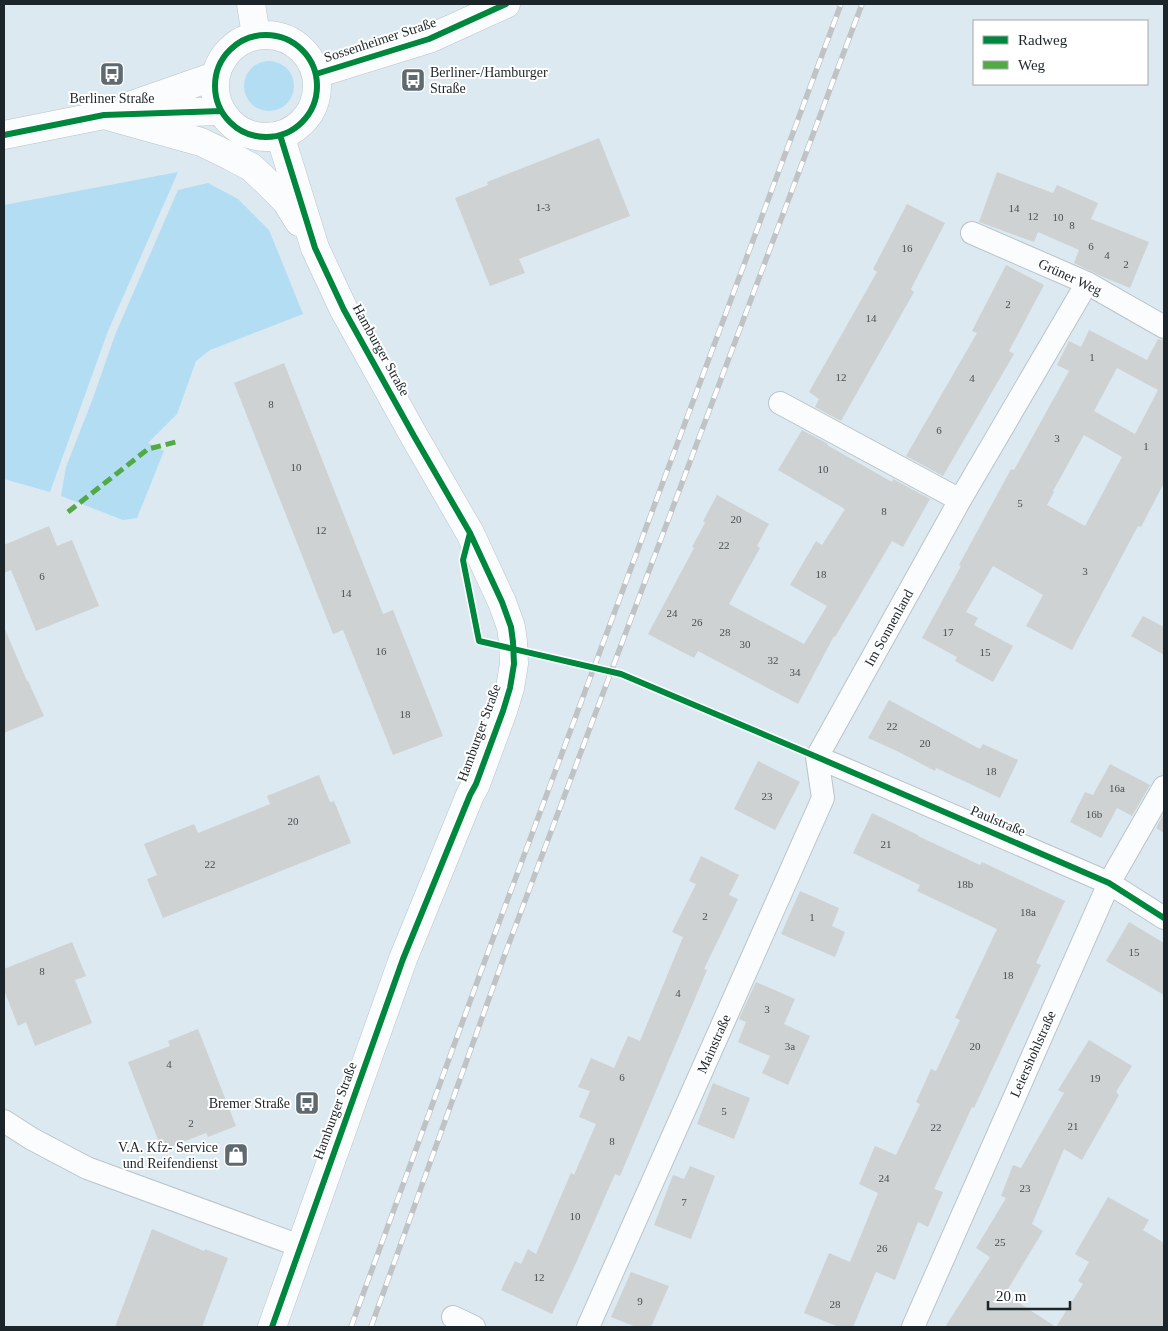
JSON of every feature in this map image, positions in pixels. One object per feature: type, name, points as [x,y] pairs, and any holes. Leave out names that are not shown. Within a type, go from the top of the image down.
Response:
[{"type":"street","points":[[251,4],[256,35]]},
{"type":"street","name":"Sossenheimer Straße","points":[[316,74],[429,39],[506,4]]},
{"type":"street","name":"Sossenheimer Straße","points":[[215,76],[225,54],[234,45],[256,35],[269,34],[294,42],[312,62],[316,74],[317,90],[314,105],[310,112],[294,129],[280,135],[263,138],[246,134],[232,124],[221,111]]},
{"type":"street","points":[[4,135],[104,115],[215,76],[215,94],[221,111],[104,115]]},
{"type":"street","points":[[104,115],[201,142],[251,167],[286,201],[315,248]]},
{"type":"street","name":"Hamburger Straße","points":[[272,1327],[403,959],[476,784],[504,711],[514,664],[514,642],[502,602],[470,533],[344,310],[315,248],[280,135]]},
{"type":"street","name":"Grüner Weg","points":[[972,233],[1087,283],[1164,327]]},
{"type":"street","name":"Im Sonnenland","points":[[817,757],[960,500],[1087,283]]},
{"type":"street","points":[[780,402],[960,500]]},
{"type":"street","name":"Paulstraße","points":[[817,757],[1109,883],[1164,918]]},
{"type":"street","name":"Mainstraße","points":[[588,1327],[823,798],[817,757]]},
{"type":"street","name":"Leiershohlstraße","points":[[913,1327],[1109,883],[1164,787]]},
{"type":"street","points":[[4,1121],[32,1139],[87,1168],[300,1246]]},
{"type":"street","points":[[453,1317],[474,1327]]},
{"type":"shaded area","points":[[269,61],[278,63],[289,72],[294,86],[292,95],[283,106],[269,111],[260,109],[249,100],[244,86],[246,77],[255,66]]},
{"type":"shaded area","points":[[178,172],[108,331],[50,492],[4,479],[4,205]]},
{"type":"shaded area","points":[[208,183],[238,199],[269,230],[303,314],[210,350],[196,361],[177,414],[148,443],[164,451],[137,518],[123,520],[61,496],[66,467],[115,335],[178,190]]},
{"type":"building","points":[[599,138],[630,216],[519,259],[525,273],[490,286],[455,198],[488,185],[487,182]]},
{"type":"building","points":[[997,172],[1053,193],[1057,185],[1098,203],[1091,219],[1149,242],[1130,288],[1074,263],[1079,250],[1038,232],[1034,242],[979,222]]},
{"type":"building","points":[[907,204],[945,223],[911,289],[914,292],[841,421],[815,407],[819,399],[809,392],[877,272],[873,269]]},
{"type":"building","points":[[1006,265],[1044,285],[1009,351],[1014,354],[943,476],[906,456],[977,333],[972,331]]},
{"type":"building","points":[[1089,330],[1147,360],[1158,339],[1164,340],[1164,483],[1141,527],[1138,526],[1072,650],[1026,626],[1043,595],[993,566],[966,612],[978,618],[974,625],[1013,646],[993,682],[955,661],[957,657],[922,638],[1011,469],[1014,470],[1069,371],[1057,365],[1069,341],[1081,347]],"holes":[[[1117,368],[1158,390],[1135,434],[1094,411]],[[1084,435],[1122,457],[1085,526],[1047,505]]]},
{"type":"building","points":[[284,363],[383,614],[393,610],[443,736],[393,755],[343,630],[333,634],[234,383]]},
{"type":"building","points":[[802,430],[892,482],[893,479],[930,499],[903,547],[892,541],[834,636],[798,704],[698,651],[694,658],[648,634],[694,548],[692,547],[705,523],[703,521],[717,495],[769,524],[757,546],[760,548],[729,604],[804,644],[827,606],[790,585],[816,541],[822,545],[845,509],[778,470]]},
{"type":"building","points":[[49,526],[57,546],[72,540],[99,606],[36,631],[11,570],[4,573],[4,545]]},
{"type":"building","points":[[1143,616],[1164,627],[1164,655],[1131,636]]},
{"type":"building","points":[[4,627],[44,716],[4,733]]},
{"type":"building","points":[[889,700],[980,749],[983,744],[1018,760],[1000,798],[936,768],[935,771],[868,738]]},
{"type":"building","points":[[758,761],[800,782],[775,830],[734,809]]},
{"type":"building","points":[[1110,764],[1150,785],[1132,816],[1117,808],[1101,838],[1070,822],[1085,792],[1093,795]]},
{"type":"building","points":[[319,775],[330,802],[334,801],[351,843],[163,918],[147,879],[157,875],[144,844],[194,824],[198,833],[270,804],[267,796]]},
{"type":"building","points":[[872,813],[980,865],[982,862],[1065,901],[1036,963],[1041,965],[934,1189],[943,1192],[928,1227],[918,1222],[895,1280],[876,1272],[853,1327],[839,1327],[804,1313],[829,1253],[850,1262],[878,1193],[859,1184],[875,1146],[896,1155],[920,1104],[916,1102],[931,1069],[936,1071],[960,1020],[955,1018],[997,929],[917,891],[920,885],[853,853]]},
{"type":"building","points":[[1164,813],[1164,833],[1156,828]]},
{"type":"building","points":[[701,856],[739,875],[729,895],[738,899],[704,969],[707,970],[620,1176],[615,1174],[552,1314],[501,1290],[515,1261],[521,1264],[528,1249],[536,1254],[571,1173],[574,1175],[596,1124],[579,1117],[590,1091],[578,1087],[591,1058],[614,1068],[628,1036],[640,1041],[683,937],[672,932],[696,884],[689,881]]},
{"type":"building","points":[[800,891],[839,908],[832,926],[845,932],[835,957],[781,934]]},
{"type":"building","points":[[1129,922],[1164,943],[1164,995],[1106,961]]},
{"type":"building","points":[[72,942],[86,976],[75,980],[92,1023],[35,1046],[26,1022],[18,1026],[4,990],[4,969]]},
{"type":"building","points":[[756,982],[795,999],[784,1024],[810,1036],[788,1085],[762,1073],[770,1056],[738,1042],[746,1022],[739,1019]]},
{"type":"building","points":[[198,1029],[236,1126],[208,1137],[206,1133],[162,1150],[128,1062],[170,1046],[168,1041]]},
{"type":"building","points":[[1089,1040],[1132,1066],[1116,1092],[1119,1095],[1082,1160],[1064,1149],[1032,1224],[1043,1231],[1005,1294],[1056,1327],[945,1327],[990,1257],[976,1248],[1006,1198],[1001,1196],[1013,1165],[1021,1168],[1064,1093],[1058,1090]]},
{"type":"building","points":[[713,1083],[750,1098],[734,1139],[697,1124]]},
{"type":"building","points":[[690,1166],[715,1176],[691,1239],[654,1225],[673,1175],[684,1179]]},
{"type":"building","points":[[1108,1197],[1149,1220],[1143,1230],[1164,1243],[1164,1327],[1056,1327],[1083,1284],[1078,1281],[1089,1262],[1075,1254]]},
{"type":"building","points":[[152,1229],[204,1251],[205,1249],[228,1258],[202,1327],[115,1327]]},
{"type":"building","points":[[631,1272],[669,1286],[651,1327],[636,1327],[611,1317]]},
{"type":"railway","points":[[351,1327],[491,944],[841,4]]},
{"type":"railway","points":[[371,1327],[505,954],[862,4]]},
{"type":"marked path","points":[[68,512],[148,449],[180,441]]},
{"type":"cycle path","points":[[316,74],[429,39],[506,4]]},
{"type":"cycle path","points":[[266,35],[276,36],[295,43],[309,57],[316,76],[317,86],[316,96],[309,115],[295,129],[276,136],[266,137],[256,136],[237,129],[223,115],[216,96],[215,86],[216,76],[223,57],[237,43],[256,36],[266,35]]},
{"type":"cycle path","points":[[4,135],[104,115],[221,111]]},
{"type":"cycle path","points":[[272,1327],[403,959],[476,784],[503,711],[510,688],[514,664],[511,627],[502,602],[470,533],[344,310],[315,248],[280,135]]},
{"type":"cycle path","points":[[470,533],[463,560],[479,641],[621,674],[1109,883],[1164,918]]},
{"type":"place","name":"Berliner Straße","points":[[112,74]]},
{"type":"place","name":"Berliner-/Hamburger Straße","points":[[413,80]]},
{"type":"place","name":"Bremer Straße","points":[[307,1103]]},
{"type":"place","name":"V.A. Kfz- Service und Reifendienst","points":[[236,1155]]}]
